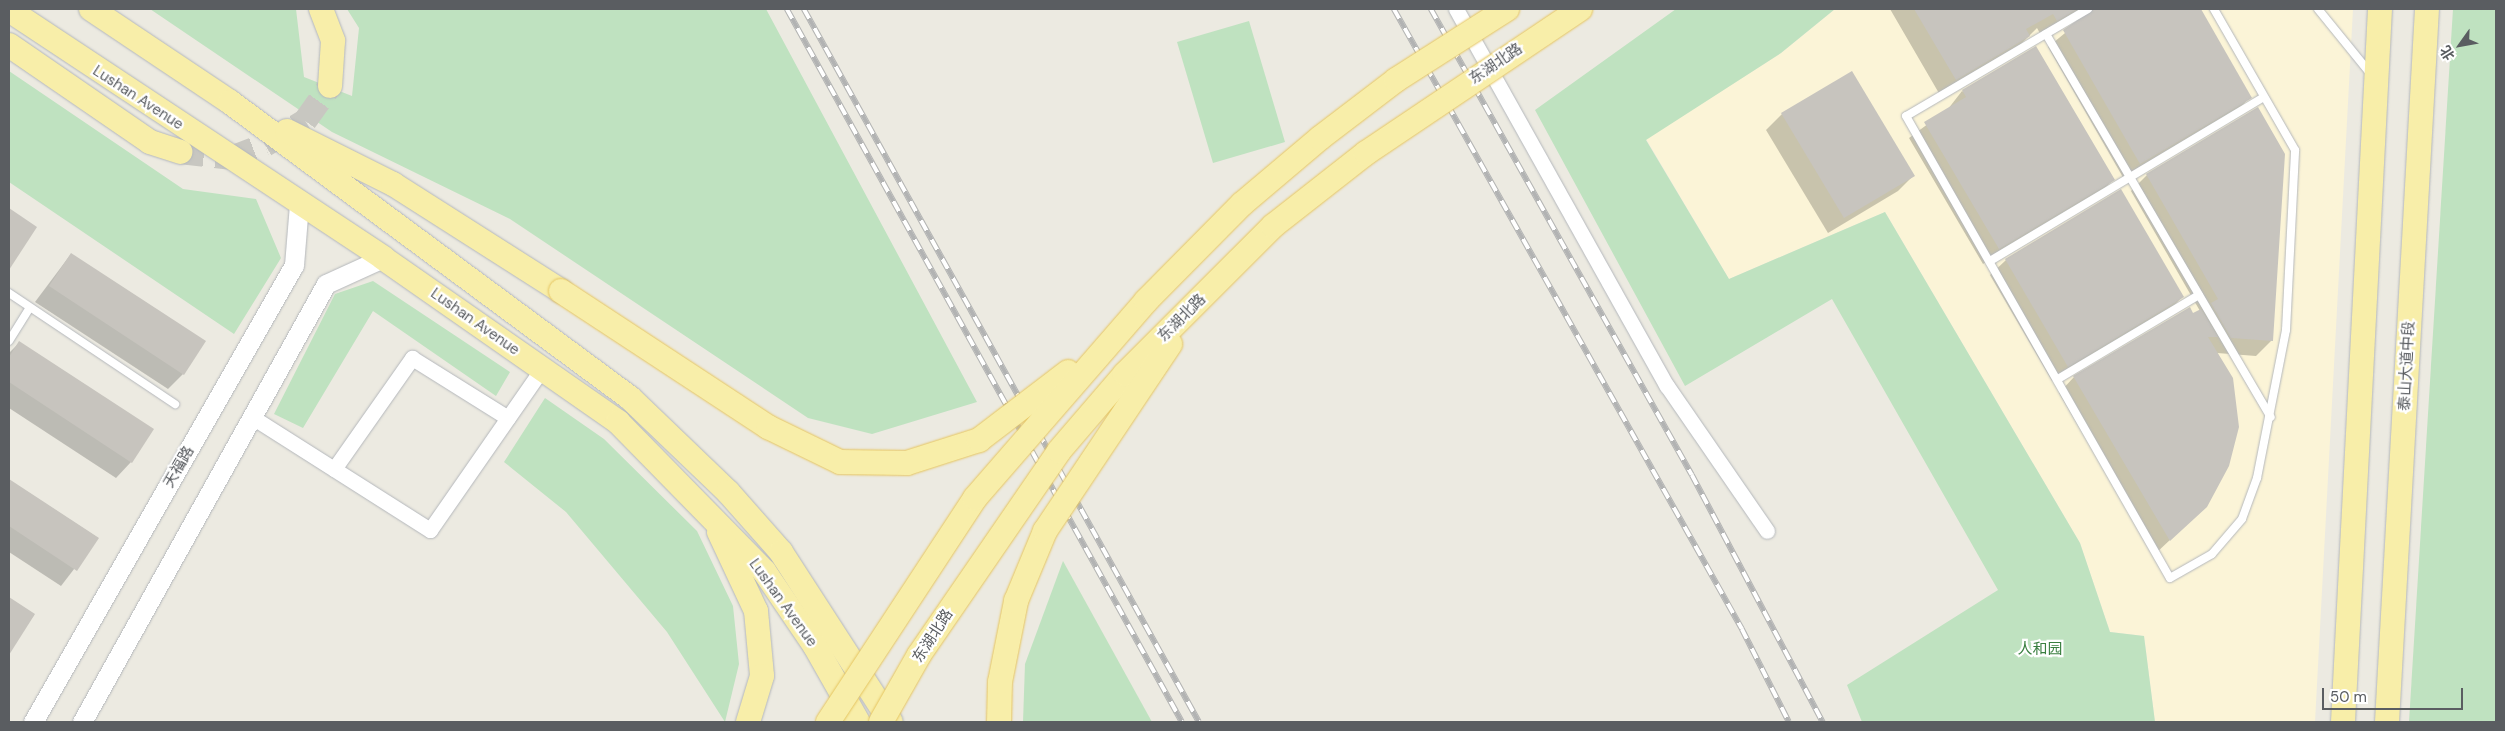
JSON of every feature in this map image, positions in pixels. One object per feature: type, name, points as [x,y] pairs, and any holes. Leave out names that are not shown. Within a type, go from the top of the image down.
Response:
[{"type":"main road","points":[[321,9],[333,41],[330,86]]},
{"type":"main road","points":[[828,722],[975,498],[1110,341],[1242,204],[1320,138],[1396,80],[1507,9]]},
{"type":"main road","name":"东湖北路","points":[[882,722],[919,655],[1059,451],[1125,374],[1273,226],[1366,153],[1580,9]]},
{"type":"main road","points":[[2343,722],[2380,9]]},
{"type":"main road","name":"泰山大道中段","points":[[2387,722],[2427,9]]},
{"type":"main road","name":"Lushan Avenue","points":[[9,10],[383,258],[618,422],[708,510],[764,571],[815,646],[858,722]]},
{"type":"main road","name":"Lushan Avenue","points":[[98,13],[230,102],[630,398],[728,492],[781,552],[891,722]]},
{"type":"main road","points":[[9,45],[150,142],[180,152]]},
{"type":"main road","points":[[230,102],[393,184],[561,291],[768,427],[840,462],[907,463],[979,440],[1110,341]]},
{"type":"main road","points":[[999,722],[1000,682],[1016,601],[1045,531],[1202,298]]},
{"type":"main road","points":[[708,510],[756,611],[762,676],[748,722]]},
{"type":"street","points":[[1456,9],[1667,386],[1767,531]]},
{"type":"street","name":"天福路","points":[[33,722],[294,265],[299,204]]},
{"type":"street","points":[[82,722],[326,284],[383,258]]},
{"type":"street","points":[[334,469],[412,358],[508,418]]},
{"type":"street","points":[[252,418],[430,530],[542,369]]},
{"type":"lane","points":[[2088,9],[1906,116],[2170,578],[2212,554],[2242,519],[2271,417],[2286,330],[2296,150],[2214,9]]},
{"type":"lane","points":[[2318,9],[2376,81]]},
{"type":"lane","points":[[2046,34],[2271,417]]},
{"type":"lane","points":[[1990,261],[2264,97]]},
{"type":"lane","points":[[9,293],[175,404]]},
{"type":"lane","points":[[2058,379],[2199,295]]},
{"type":"lane","points":[[9,341],[30,308]]},
{"type":"shaded area","points":[[1835,9],[2353,9],[2315,722],[2155,722],[2144,636],[2110,632],[2080,543],[1885,212],[1729,279],[1646,139],[1781,53]]},
{"type":"green space","points":[[150,9],[296,9],[304,77],[352,96],[359,28],[347,9],[766,9],[977,402],[872,434],[808,418],[510,219],[332,132]]},
{"type":"green space","name":"人和园","points":[[1676,9],[1835,9],[1781,53],[1646,140],[1729,279],[1885,212],[2080,543],[2110,632],[2144,636],[2155,722],[1862,722],[1847,685],[1998,590],[1832,299],[1685,386],[1535,110]]},
{"type":"green space","points":[[2453,9],[2496,9],[2496,722],[2409,722]]},
{"type":"green space","points":[[1249,21],[1285,142],[1213,163],[1177,42]]},
{"type":"green space","points":[[9,71],[183,189],[256,199],[281,258],[234,334],[9,182]]},
{"type":"green space","points":[[373,281],[510,372],[496,396],[373,311],[303,428],[274,414],[335,294]]},
{"type":"green space","points":[[545,398],[604,439],[697,531],[733,606],[739,664],[725,722],[667,632],[566,512],[504,462]]},
{"type":"green space","points":[[1063,561],[1152,722],[1023,722],[1025,664]]},
{"type":"building","points":[[1914,9],[2077,9],[2057,21],[2053,14],[2026,29],[2030,36],[1956,80]]},
{"type":"building","points":[[2094,9],[2201,9],[2252,98],[2140,164],[2063,30]]},
{"type":"building","points":[[2036,46],[2115,180],[1999,249],[1924,122],[1966,97],[1962,90]]},
{"type":"building","points":[[1852,71],[1915,176],[1844,218],[1781,113]]},
{"type":"building","points":[[2258,107],[2285,154],[2273,341],[2231,338],[2211,303],[2218,299],[2146,174]]},
{"type":"building","points":[[2121,189],[2184,297],[2068,367],[2005,259]]},
{"type":"building","points":[[9,208],[37,227],[9,270]]},
{"type":"building","points":[[71,253],[206,341],[184,375],[49,286]]},
{"type":"building","points":[[2190,307],[2193,313],[2201,309],[2218,337],[2208,337],[2233,378],[2239,427],[2229,466],[2207,507],[2170,541],[2073,376]]},
{"type":"building","points":[[19,341],[154,429],[132,463],[9,382],[9,357]]},
{"type":"building","points":[[9,479],[99,538],[77,571],[9,526]]},
{"type":"building","points":[[9,597],[35,614],[9,655]]},
{"type":"tunnel","points":[[180,152],[231,158],[265,145],[305,121],[330,86]]},
{"type":"railway","points":[[787,9],[1182,722]]},
{"type":"railway","points":[[804,9],[1199,722]]},
{"type":"railway","points":[[1394,9],[1742,629],[1789,722]]},
{"type":"railway","points":[[1431,9],[1692,475],[1823,722]]}]
